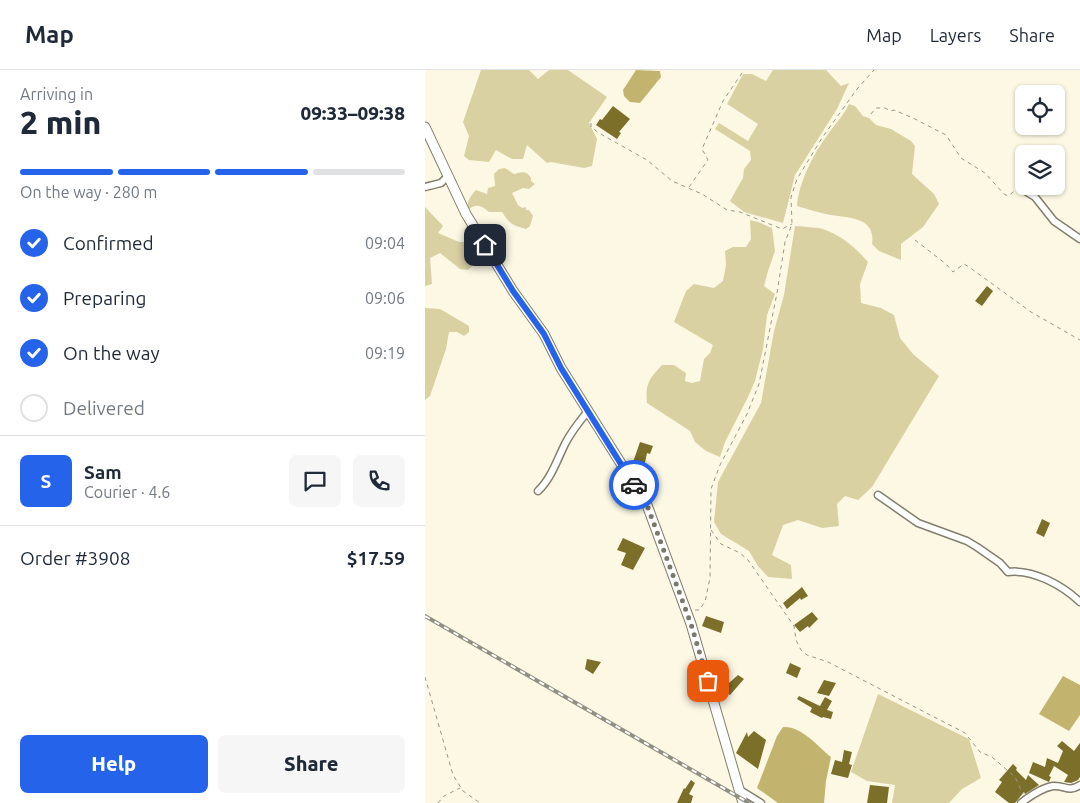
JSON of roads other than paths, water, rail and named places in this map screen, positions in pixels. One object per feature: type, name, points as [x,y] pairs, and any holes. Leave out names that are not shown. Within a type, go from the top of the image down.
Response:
[{"type":"main road","points":[[425,127],[467,214],[513,291],[544,334],[561,368],[647,505],[686,612],[743,803]]},
{"type":"street","points":[[425,187],[441,183],[448,176]]},
{"type":"street","points":[[1032,195],[1054,221],[1080,239]]},
{"type":"street","points":[[538,492],[557,463],[571,434],[588,411]]},
{"type":"street","points":[[878,495],[918,522],[967,541],[1000,563],[1008,572],[1014,571],[1039,576],[1073,595],[1080,602]]},
{"type":"street","points":[[1024,801],[1049,787],[1056,786],[1070,790],[1080,785]]},
{"type":"street","points":[[740,790],[761,803]]},
{"type":"railway","points":[[425,616],[749,803]]}]
